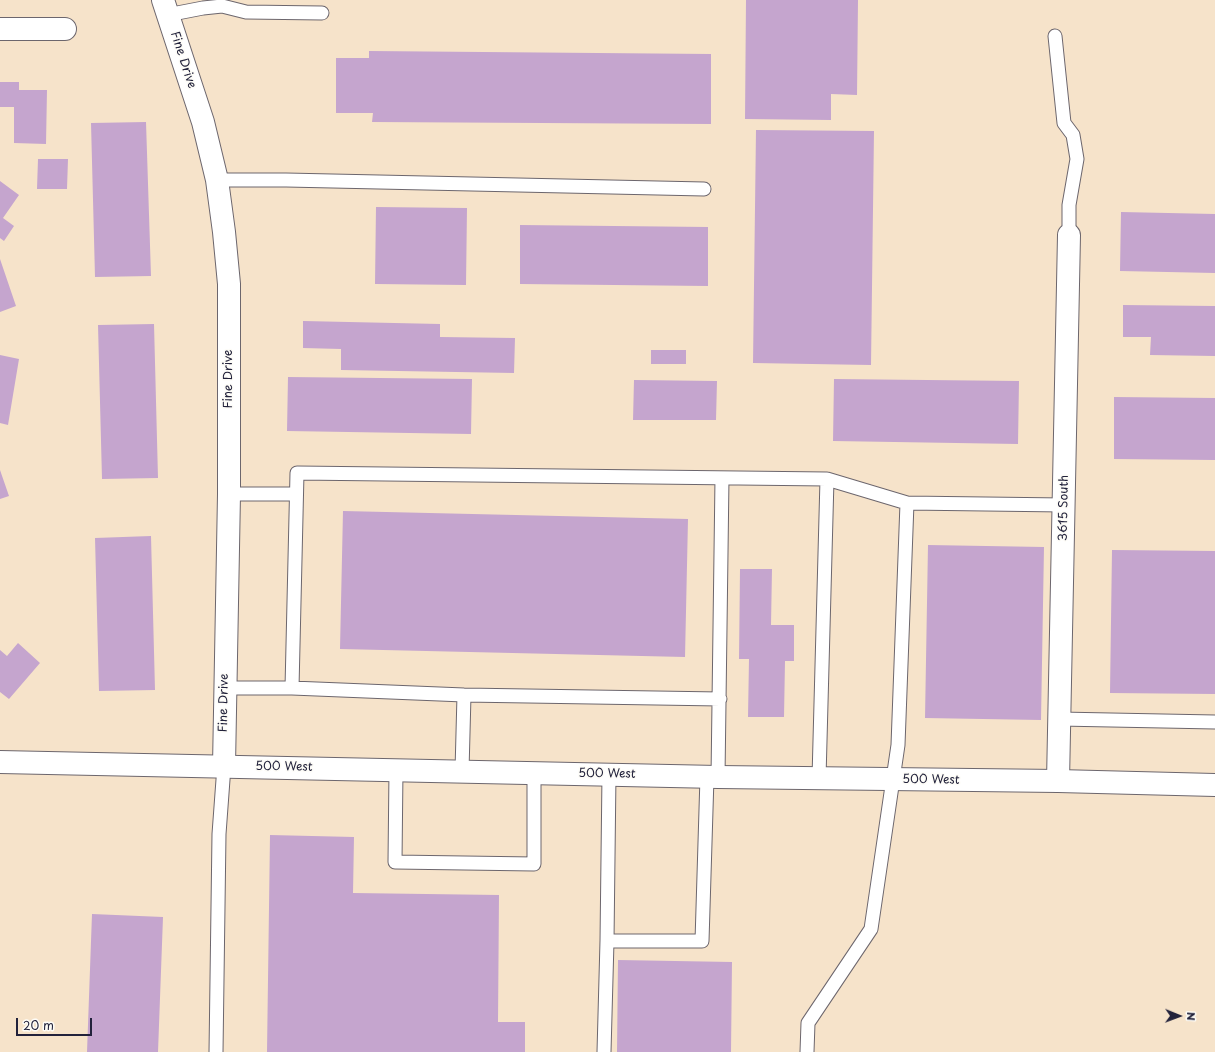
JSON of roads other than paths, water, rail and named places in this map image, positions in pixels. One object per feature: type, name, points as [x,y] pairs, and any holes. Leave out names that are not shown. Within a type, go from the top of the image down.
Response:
[{"type":"street","name":"Fine Drive","points":[[165,7],[203,122],[217,180],[229,284],[229,494],[224,688],[224,766]]},
{"type":"street","points":[[0,29],[65,30]]},
{"type":"street","name":"3615 South","points":[[1058,781],[1069,235]]},
{"type":"street","name":"500 West","points":[[0,762],[713,777],[1058,781],[1215,785]]},
{"type":"lane","points":[[165,7],[203,8],[222,6],[246,12],[322,13]]},
{"type":"lane","points":[[1054,36],[1064,123],[1073,135],[1077,159],[1069,205],[1069,235]]},
{"type":"lane","points":[[217,180],[286,180],[704,189]]},
{"type":"lane","points":[[292,688],[297,473],[827,479],[907,503],[1064,505]]},
{"type":"lane","points":[[606,941],[702,941],[713,777],[720,700],[722,478]]},
{"type":"lane","points":[[819,778],[827,479]]},
{"type":"lane","points":[[229,494],[296,494]]},
{"type":"lane","points":[[807,1052],[808,1023],[871,929],[898,745],[907,503]]},
{"type":"lane","points":[[224,688],[292,688],[464,695],[720,700]]},
{"type":"lane","points":[[462,771],[464,695]]},
{"type":"lane","points":[[1059,719],[1215,722]]},
{"type":"lane","points":[[216,1052],[219,834],[224,766]]},
{"type":"lane","points":[[396,770],[395,862],[534,864],[534,773]]},
{"type":"lane","points":[[604,1052],[609,774]]}]
